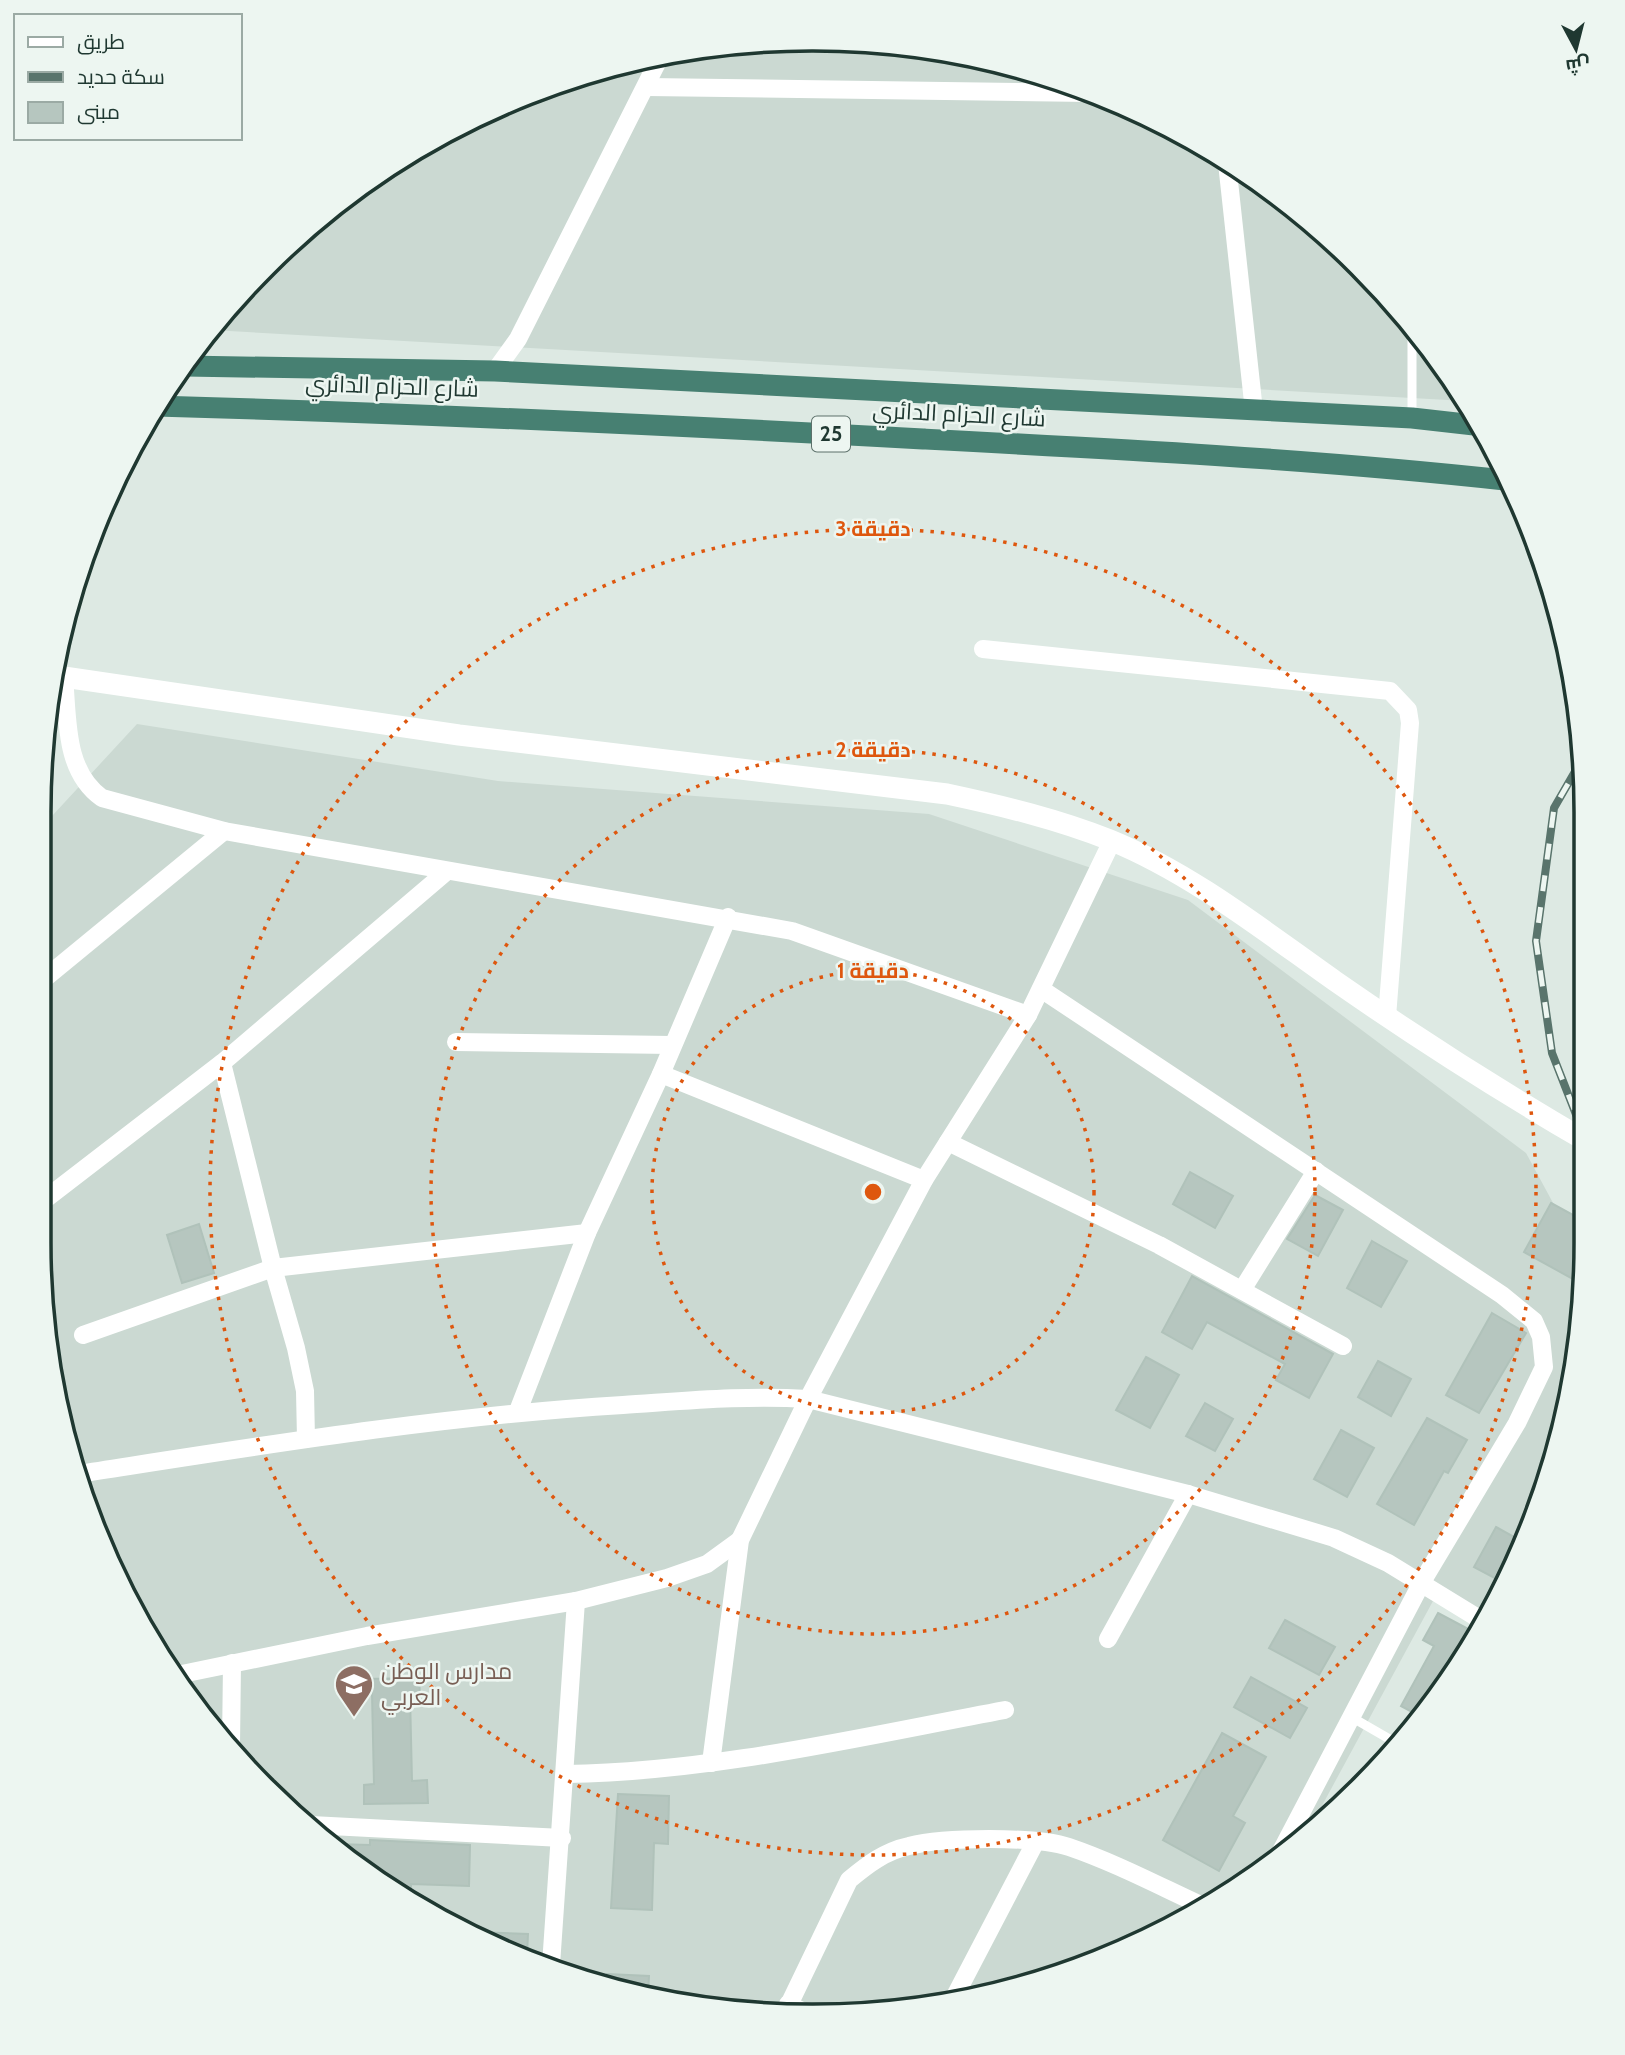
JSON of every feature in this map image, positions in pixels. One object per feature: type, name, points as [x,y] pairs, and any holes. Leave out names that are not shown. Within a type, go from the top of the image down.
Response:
[{"type":"highway","name":"شارع الحزام الدائري","points":[[196,366],[495,371],[898,389],[1412,418],[1467,424]]},
{"type":"highway","name":"شارع الحزام الدائري","points":[[169,406],[486,415],[1118,449],[1399,468],[1497,479]]},
{"type":"street","points":[[495,371],[518,339],[656,67]]},
{"type":"street","points":[[647,87],[1061,93]]},
{"type":"street","points":[[1228,174],[1254,411]]},
{"type":"street","points":[[983,649],[1390,691],[1402,701],[1410,723],[1387,1017]]},
{"type":"street","points":[[63,676],[459,735],[947,794],[1023,810],[1112,841],[1175,874],[1241,915],[1474,1076],[1574,1135]]},
{"type":"street","points":[[61,686],[71,753],[80,776],[102,798],[224,831],[446,872],[728,917],[792,930],[1028,1014]]},
{"type":"street","points":[[51,973],[224,831]]},
{"type":"street","points":[[711,1763],[740,1540],[808,1399],[924,1180],[1028,1014],[1112,841]]},
{"type":"street","points":[[51,1195],[222,1063],[446,872]]},
{"type":"street","points":[[518,1411],[587,1233],[661,1074],[728,917]]},
{"type":"street","points":[[1041,989],[1502,1295],[1534,1321],[1541,1337],[1544,1367],[1517,1423],[1422,1582],[1289,1836]]},
{"type":"street","points":[[456,1042],[672,1045]]},
{"type":"street","points":[[222,1063],[273,1268],[296,1348],[305,1391],[306,1439]]},
{"type":"street","points":[[661,1074],[924,1180]]},
{"type":"street","points":[[948,1142],[1159,1245],[1343,1346]]},
{"type":"street","points":[[1242,1290],[1316,1171]]},
{"type":"street","points":[[83,1335],[273,1268],[587,1233]]},
{"type":"street","points":[[87,1473],[306,1439],[518,1411],[703,1398],[764,1396],[808,1399],[1188,1494],[1334,1538],[1365,1550],[1476,1616]]},
{"type":"street","points":[[1108,1639],[1188,1494]]},
{"type":"street","points":[[184,1673],[576,1601],[667,1578],[707,1564],[740,1540]]},
{"type":"street","points":[[552,1958],[562,1838],[576,1601]]},
{"type":"street","points":[[230,1733],[232,1663]]},
{"type":"street","points":[[566,1774],[609,1774],[711,1763],[1005,1710]]},
{"type":"street","points":[[323,1826],[562,1838]]},
{"type":"street","points":[[958,1991],[1036,1841]]},
{"type":"street","points":[[790,2004],[849,1880],[867,1865],[909,1846],[937,1842],[1036,1841],[1066,1846],[1193,1902]]},
{"type":"lane","points":[[1412,343],[1412,418]]},
{"type":"lane","points":[[1353,1718],[1390,1739]]},
{"type":"shaded area","points":[[763,52],[862,52],[961,65],[1057,91],[1149,129],[1193,153],[1276,208],[1351,274],[1417,349],[1453,400],[223,331],[274,274],[349,208],[432,153],[521,109],[568,91],[664,65]]},
{"type":"shaded area","points":[[137,724],[498,781],[929,814],[1188,900],[1526,1153],[1574,1242],[1573,1292],[1560,1391],[1534,1487],[1496,1579],[1474,1619],[1433,1601],[1315,1815],[1236,1876],[1193,1902],[1149,1926],[1057,1964],[961,1990],[912,1998],[862,2003],[763,2003],[664,1990],[615,1978],[568,1964],[476,1926],[389,1876],[349,1847],[310,1815],[240,1745],[179,1666],[129,1579],[109,1534],[91,1487],[65,1391],[52,1292],[51,817]]},
{"type":"building","points":[[1190,1172],[1233,1196],[1215,1228],[1173,1204]]},
{"type":"building","points":[[1315,1195],[1343,1210],[1318,1256],[1287,1239]]},
{"type":"building","points":[[1551,1203],[1574,1215],[1573,1279],[1524,1252]]},
{"type":"building","points":[[199,1224],[214,1273],[182,1283],[167,1235]]},
{"type":"building","points":[[1372,1241],[1407,1261],[1381,1307],[1347,1288]]},
{"type":"building","points":[[1192,1276],[1333,1354],[1309,1398],[1276,1380],[1285,1364],[1207,1322],[1192,1349],[1162,1332]]},
{"type":"building","points":[[1492,1313],[1526,1333],[1479,1413],[1446,1395]]},
{"type":"building","points":[[1146,1357],[1179,1375],[1150,1428],[1116,1410]]},
{"type":"building","points":[[1378,1361],[1411,1379],[1391,1416],[1358,1397]]},
{"type":"building","points":[[1205,1403],[1233,1419],[1215,1451],[1186,1436]]},
{"type":"building","points":[[1427,1418],[1467,1440],[1448,1473],[1444,1471],[1414,1525],[1377,1504]]},
{"type":"building","points":[[1341,1430],[1374,1448],[1347,1497],[1314,1479]]},
{"type":"building","points":[[1496,1527],[1515,1537],[1496,1579],[1474,1567]]},
{"type":"building","points":[[1438,1613],[1468,1629],[1446,1666],[1412,1712],[1401,1706],[1434,1646],[1423,1640]]},
{"type":"building","points":[[1285,1620],[1335,1647],[1319,1675],[1269,1648]]},
{"type":"building","points":[[1251,1677],[1307,1708],[1290,1738],[1234,1707]]},
{"type":"building","points":[[419,1678],[420,1695],[410,1695],[412,1781],[427,1780],[428,1803],[364,1804],[364,1785],[374,1784],[372,1693],[363,1693],[363,1679]]},
{"type":"building","points":[[1222,1733],[1266,1757],[1233,1816],[1245,1823],[1219,1871],[1163,1840]]},
{"type":"building","points":[[618,1794],[669,1796],[668,1844],[654,1843],[652,1910],[611,1908]]},
{"type":"building","points":[[370,1840],[470,1845],[469,1886],[411,1884],[411,1889],[346,1844],[370,1845]]},
{"type":"building","points":[[491,1933],[528,1934],[527,1948]]},
{"type":"building","points":[[607,1976],[649,1976],[648,1986],[615,1978]]},
{"type":"railway","points":[[1573,775],[1554,808],[1536,941],[1552,1053],[1574,1109]]},
{"type":"place","name":"مدارس الوطن العربي","points":[[354,1718]]}]
